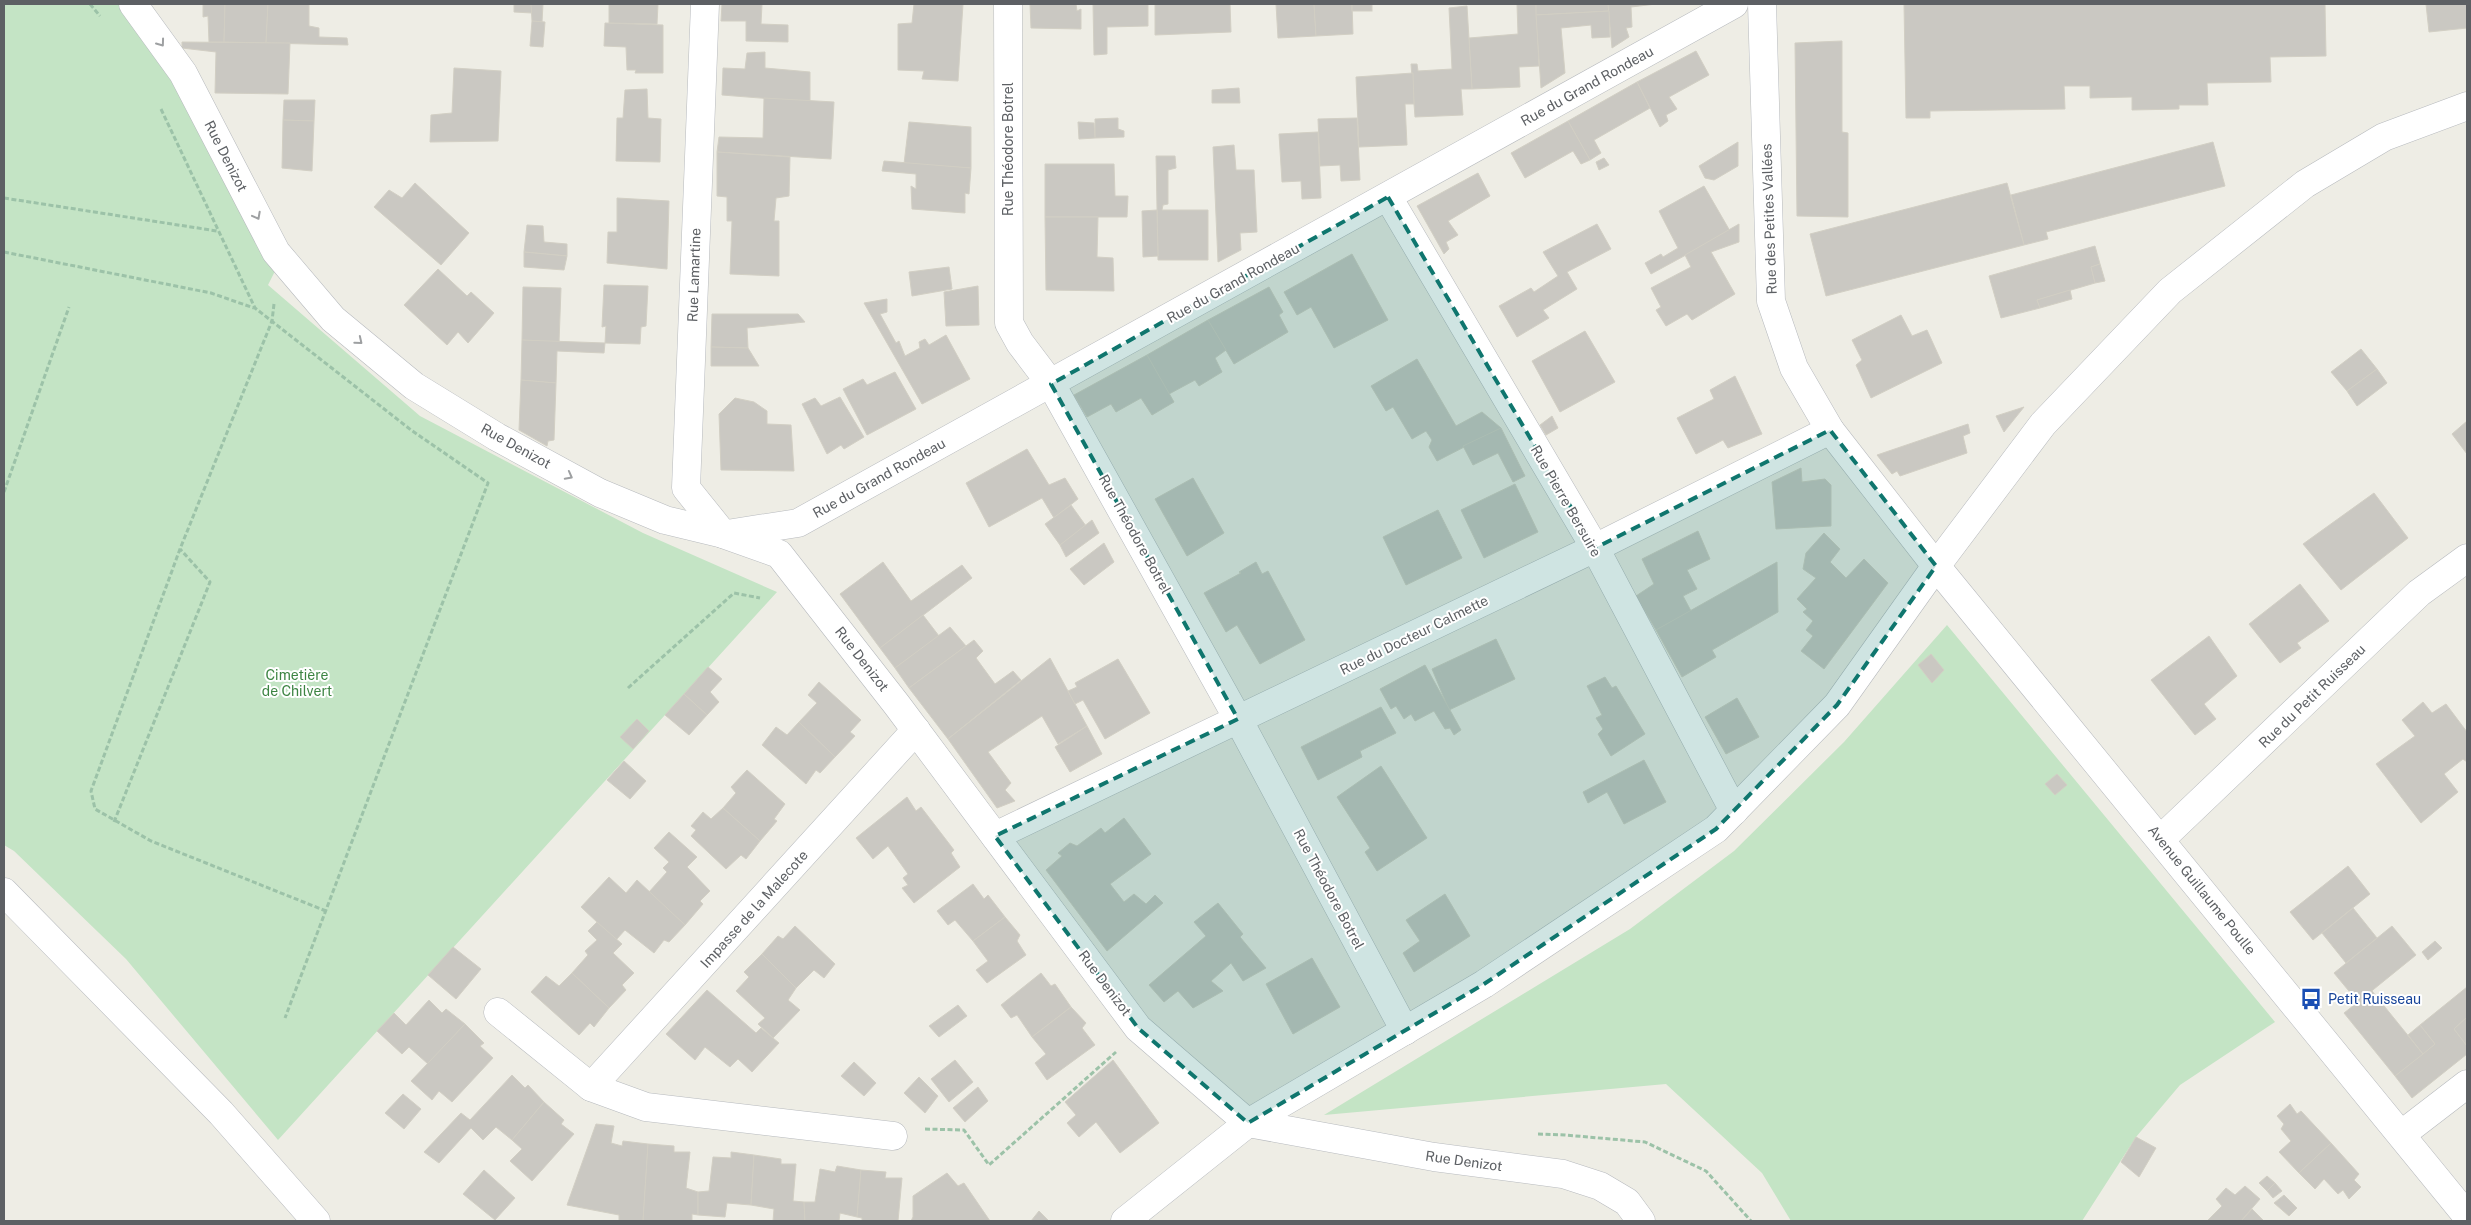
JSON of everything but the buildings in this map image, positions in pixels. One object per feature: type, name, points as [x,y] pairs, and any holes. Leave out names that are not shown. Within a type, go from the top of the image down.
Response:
[{"type":"street","name":"Rue Denizot","points":[[133,4],[183,73],[276,252],[333,319],[414,386],[497,437],[600,493],[665,520],[723,534],[779,554],[916,730],[1138,1028],[1248,1123],[1434,1157],[1563,1174],[1600,1186],[1627,1202],[1641,1221]]},
{"type":"street","name":"Rue Lamartine","points":[[705,4],[686,488],[723,534]]},
{"type":"street","name":"Rue Théodore Botrel","points":[[1008,4],[1007,310],[1013,333],[1051,384],[1238,719],[1405,1031]]},
{"type":"street","name":"Rue du Grand Rondeau","points":[[723,534],[798,522],[1388,198],[1734,4]]},
{"type":"street","name":"Rue des Petites Vallées","points":[[1762,4],[1771,301],[1794,368],[1830,430],[1936,566]]},
{"type":"street","points":[[1125,1221],[1248,1123],[1484,984],[1716,830],[1837,705],[1936,566],[2043,424],[2170,291],[2305,184],[2384,137],[2467,106]]},
{"type":"street","name":"Rue Pierre Bersuire","points":[[1388,198],[1594,548],[1734,811]]},
{"type":"street","name":"Rue du Docteur Calmette","points":[[995,836],[1594,548],[1830,430]]},
{"type":"street","name":"Rue du Petit Ruisseau","points":[[2161,839],[2419,593],[2467,558]]},
{"type":"street","name":"Avenue Guillaume Poulle","points":[[1936,566],[2402,1134],[2459,1216]]},
{"type":"street","name":"Impasse de la Malecote","points":[[591,1087],[916,730]]},
{"type":"street","points":[[4,892],[221,1113],[316,1221]]},
{"type":"street","points":[[498,1012],[591,1087],[646,1108],[893,1136]]},
{"type":"street","points":[[2402,1134],[2467,1084]]},
{"type":"path","points":[[90,4],[102,18]]},
{"type":"path","points":[[158,103],[255,308]]},
{"type":"path","points":[[4,198],[217,231]]},
{"type":"path","points":[[4,252],[211,293],[255,308],[411,430],[488,483],[285,1018]]},
{"type":"path","points":[[293,272],[276,292],[272,321],[180,549],[91,791],[95,809],[114,822],[151,841],[326,911]]},
{"type":"path","points":[[4,492],[69,307]]},
{"type":"path","points":[[114,822],[210,582],[180,549]]},
{"type":"path","points":[[628,688],[734,594],[760,598]]},
{"type":"path","points":[[893,1136],[919,1128],[964,1130],[989,1165],[1123,1045],[1138,1028]]},
{"type":"highlighted area","points":[[1388,197],[1595,548],[1830,430],[1936,566],[1837,705],[1716,829],[1484,984],[1248,1123],[1138,1028],[995,836],[1238,719],[1051,384]]},
{"type":"green space","name":"Cimetière de Chilvert","points":[[4,4],[119,4],[173,82],[275,271],[268,285],[420,416],[643,533],[777,592],[278,1140],[126,959],[14,851],[4,845]]},
{"type":"green space","points":[[1947,625],[2275,1022],[2180,1085],[2136,1137],[2082,1221],[1791,1221],[1762,1173],[1666,1084],[1324,1115],[1630,929],[1734,851],[1844,742]]},
{"type":"place","name":"Petit Ruisseau","points":[[2311,999]]}]
